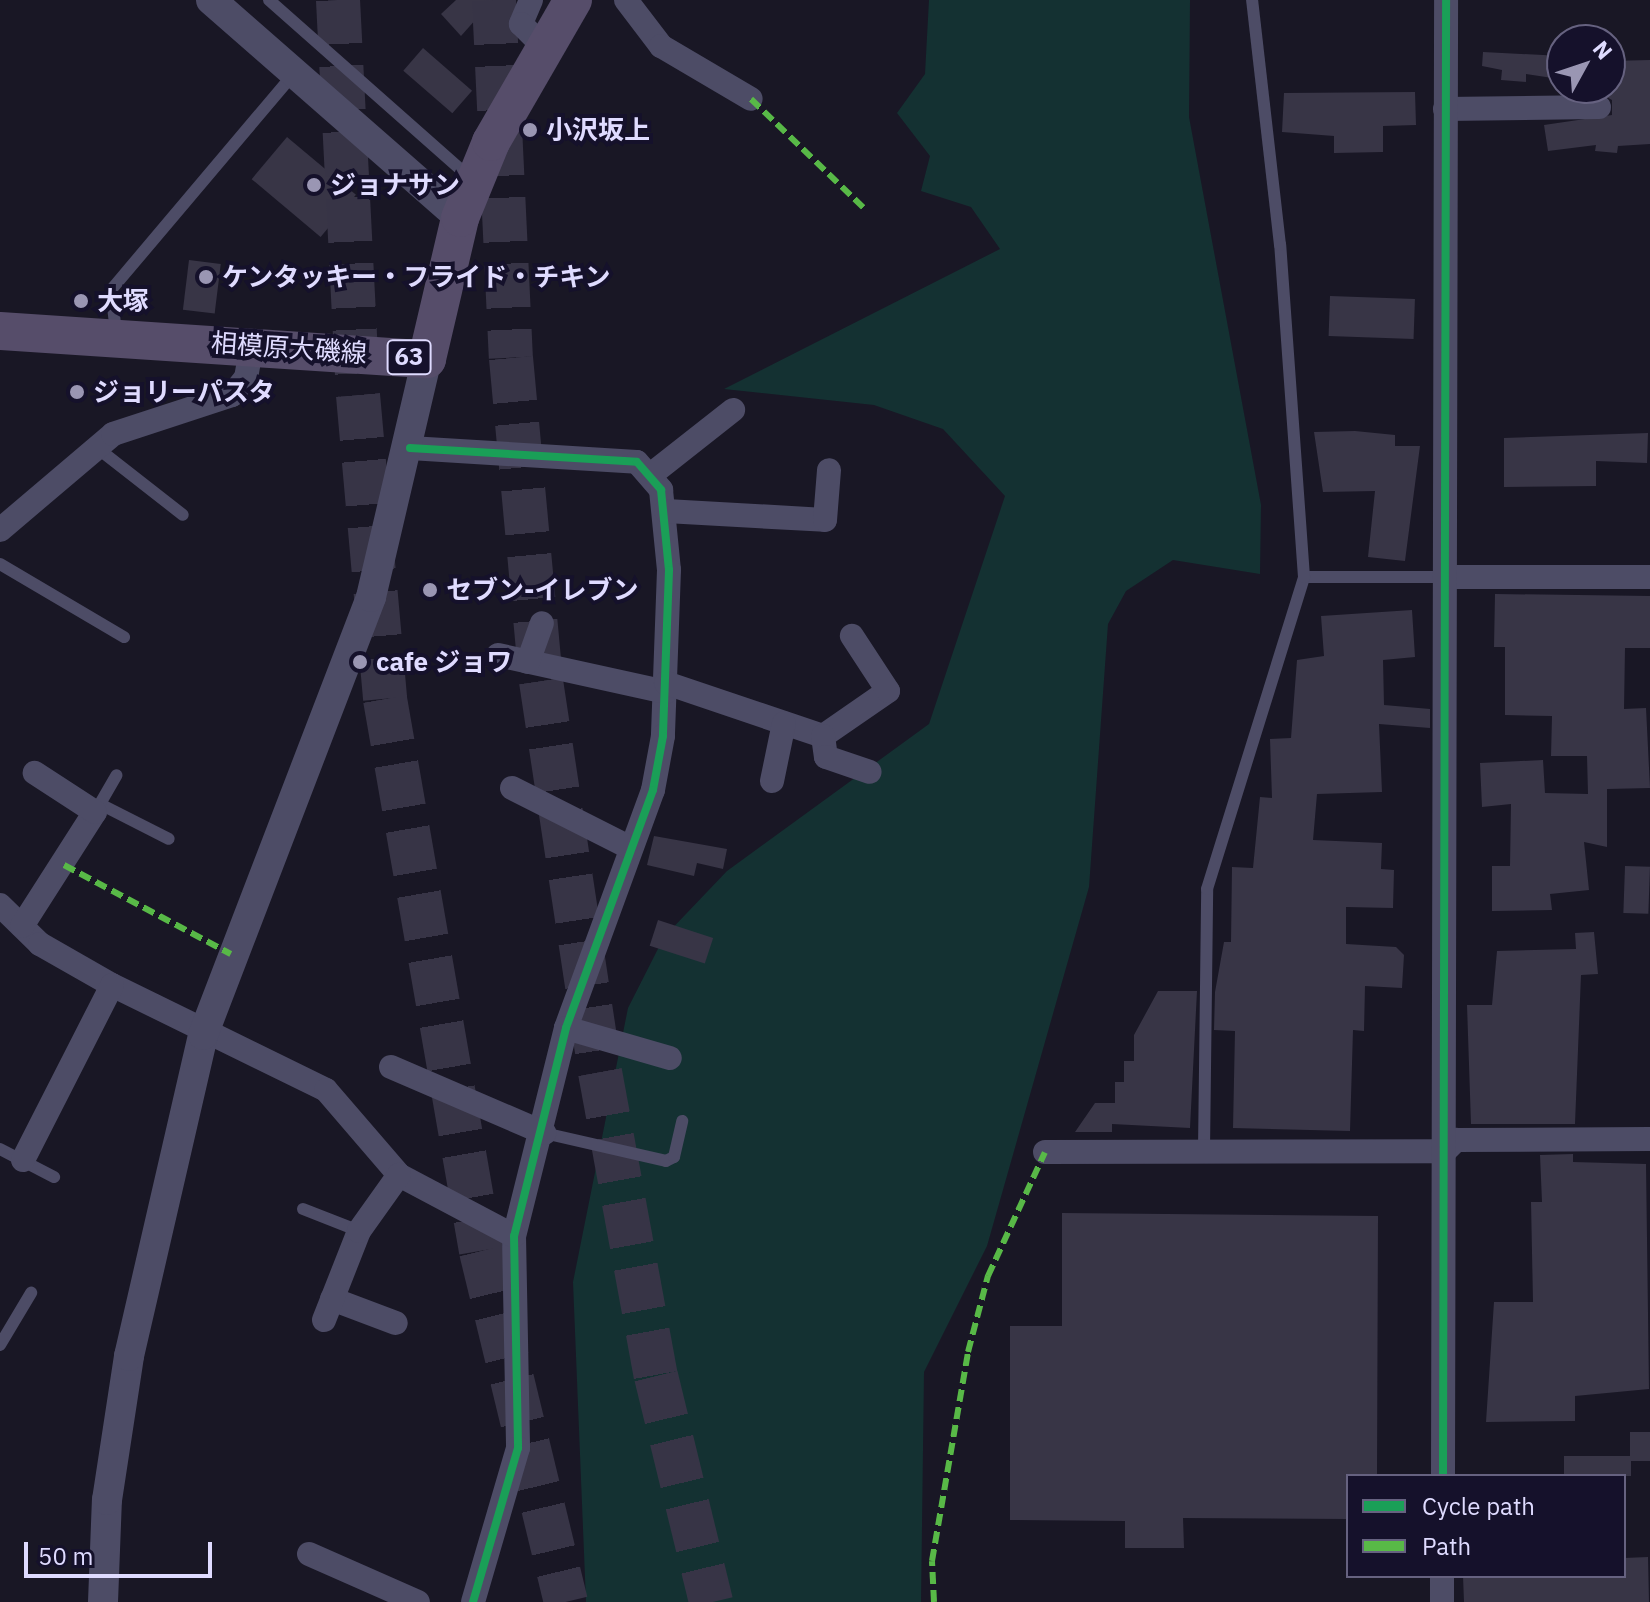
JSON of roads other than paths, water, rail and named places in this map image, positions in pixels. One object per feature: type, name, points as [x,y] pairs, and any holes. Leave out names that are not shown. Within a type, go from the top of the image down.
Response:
[{"type":"main road","name":"63","points":[[427,359],[460,218],[475,182],[573,0]]},
{"type":"main road","name":"相模原大磯線","points":[[0,331],[252,343],[427,359]]},
{"type":"street","points":[[211,0],[293,75],[460,218]]},
{"type":"street","points":[[531,0],[521,24],[545,48]]},
{"type":"street","points":[[626,0],[661,46],[751,99]]},
{"type":"street","points":[[1443,1474],[1446,0]]},
{"type":"street","points":[[1445,109],[1546,103]]},
{"type":"street","points":[[0,530],[96,447],[141,422],[232,395],[246,378],[252,343]]},
{"type":"street","points":[[103,1602],[107,1500],[129,1356],[203,1035],[371,597],[410,448],[427,359]]},
{"type":"street","points":[[653,473],[733,410]]},
{"type":"street","points":[[410,448],[637,462],[653,473],[666,511],[666,688],[653,790],[566,1028],[544,1133],[514,1236],[527,1418],[500,1493],[473,1602]]},
{"type":"street","points":[[666,511],[825,531],[829,470]]},
{"type":"street","points":[[1446,577],[1650,577]]},
{"type":"street","points":[[528,662],[542,623]]},
{"type":"street","points":[[498,655],[666,688],[823,736],[893,698],[852,636]]},
{"type":"street","points":[[772,781],[784,723]]},
{"type":"street","points":[[823,736],[826,757],[870,772]]},
{"type":"street","points":[[22,926],[97,808],[35,773]]},
{"type":"street","points":[[512,788],[631,848]]},
{"type":"street","points":[[0,905],[22,926],[112,985],[203,1035],[326,1090],[399,1175],[514,1236]]},
{"type":"street","points":[[23,1160],[112,985]]},
{"type":"street","points":[[566,1028],[670,1058]]},
{"type":"street","points":[[391,1067],[544,1133]]},
{"type":"street","points":[[1045,1152],[1445,1151],[1456,1140],[1650,1139]]},
{"type":"street","points":[[396,1323],[328,1310],[359,1231],[399,1175]]},
{"type":"street","points":[[309,1554],[359,1564],[418,1602]]},
{"type":"street","points":[[1442,1578],[1442,1602]]},
{"type":"lane","points":[[269,0],[475,182]]},
{"type":"lane","points":[[1204,1150],[1207,889],[1304,577],[1280,245],[1252,0]]},
{"type":"lane","points":[[116,337],[111,290],[293,75]]},
{"type":"lane","points":[[96,447],[183,515]]},
{"type":"lane","points":[[0,564],[124,637]]},
{"type":"lane","points":[[1304,577],[1446,577]]},
{"type":"lane","points":[[117,775],[97,808],[169,839]]},
{"type":"lane","points":[[544,1133],[666,1161],[674,1157],[682,1121]]},
{"type":"lane","points":[[0,1149],[54,1177]]},
{"type":"lane","points":[[303,1209],[359,1231]]},
{"type":"lane","points":[[0,1345],[31,1293]]},
{"type":"tunnel","points":[[338,0],[358,395],[385,699],[481,1251],[566,1602]]},
{"type":"tunnel","points":[[494,0],[511,358],[541,681],[600,1072],[656,1376],[711,1602]]},
{"type":"place","name":"小沢坂上","points":[[530,130]]},
{"type":"place","name":"ジョナサン","points":[[314,185]]},
{"type":"place","name":"ケンタッキー・フライド・チキン","points":[[206,277]]},
{"type":"place","name":"大塚","points":[[81,301]]},
{"type":"place","name":"ジョリーパスタ","points":[[77,392]]},
{"type":"place","name":"セブン-イレブン","points":[[430,590]]},
{"type":"place","name":"cafe ジョワ","points":[[360,662]]}]
